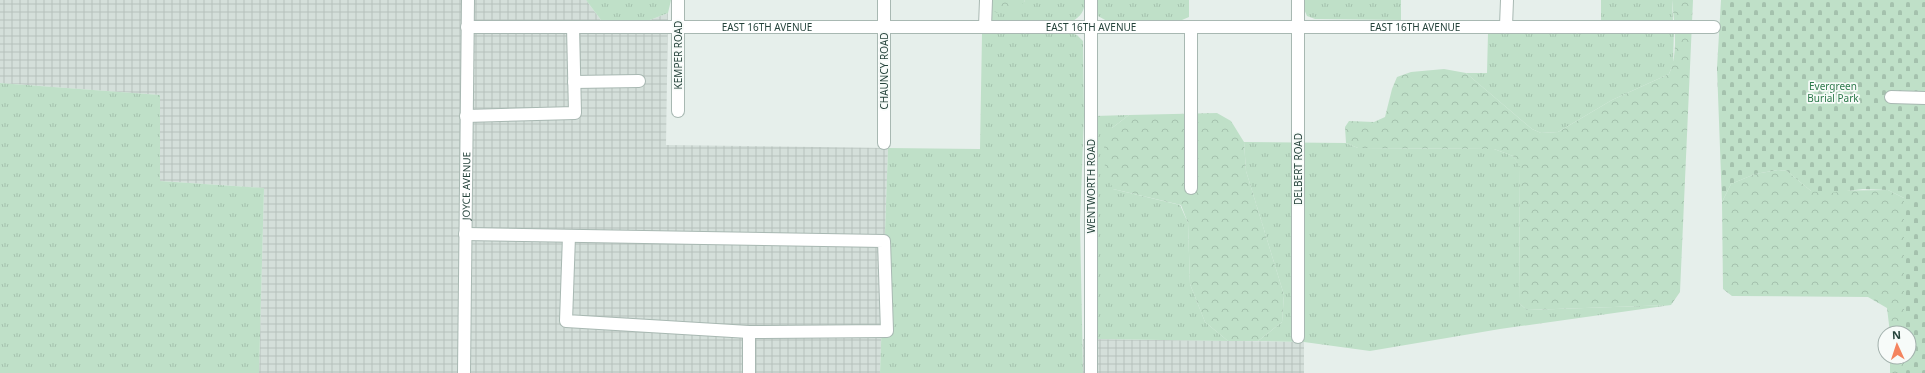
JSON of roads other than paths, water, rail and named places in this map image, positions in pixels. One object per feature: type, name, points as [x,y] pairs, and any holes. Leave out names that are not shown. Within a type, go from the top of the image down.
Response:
[{"type":"street","name":"JOYCE AVENUE","points":[[464,373],[468,0]]},
{"type":"street","name":"KEMPER ROAD","points":[[678,0],[678,111]]},
{"type":"street","name":"CHAUNCY ROAD","points":[[884,0],[884,143]]},
{"type":"street","points":[[985,27],[986,0]]},
{"type":"street","name":"WENTWORTH ROAD","points":[[1091,0],[1091,373]]},
{"type":"street","name":"DELBERT ROAD","points":[[1298,0],[1298,337]]},
{"type":"street","points":[[1506,26],[1507,0]]},
{"type":"street","name":"EAST 16TH AVENUE","points":[[468,27],[1714,27]]},
{"type":"street","points":[[466,116],[575,113],[573,27]]},
{"type":"street","points":[[1191,27],[1191,188]]},
{"type":"street","points":[[574,82],[639,81]]},
{"type":"street","points":[[1891,97],[1925,98]]},
{"type":"street","points":[[465,234],[884,241],[887,331],[750,332],[566,321],[568,236]]},
{"type":"street","points":[[749,373],[750,332]]},
{"type":"park label","name":"Evergreen Burial Park","points":[[1833,92]]}]
